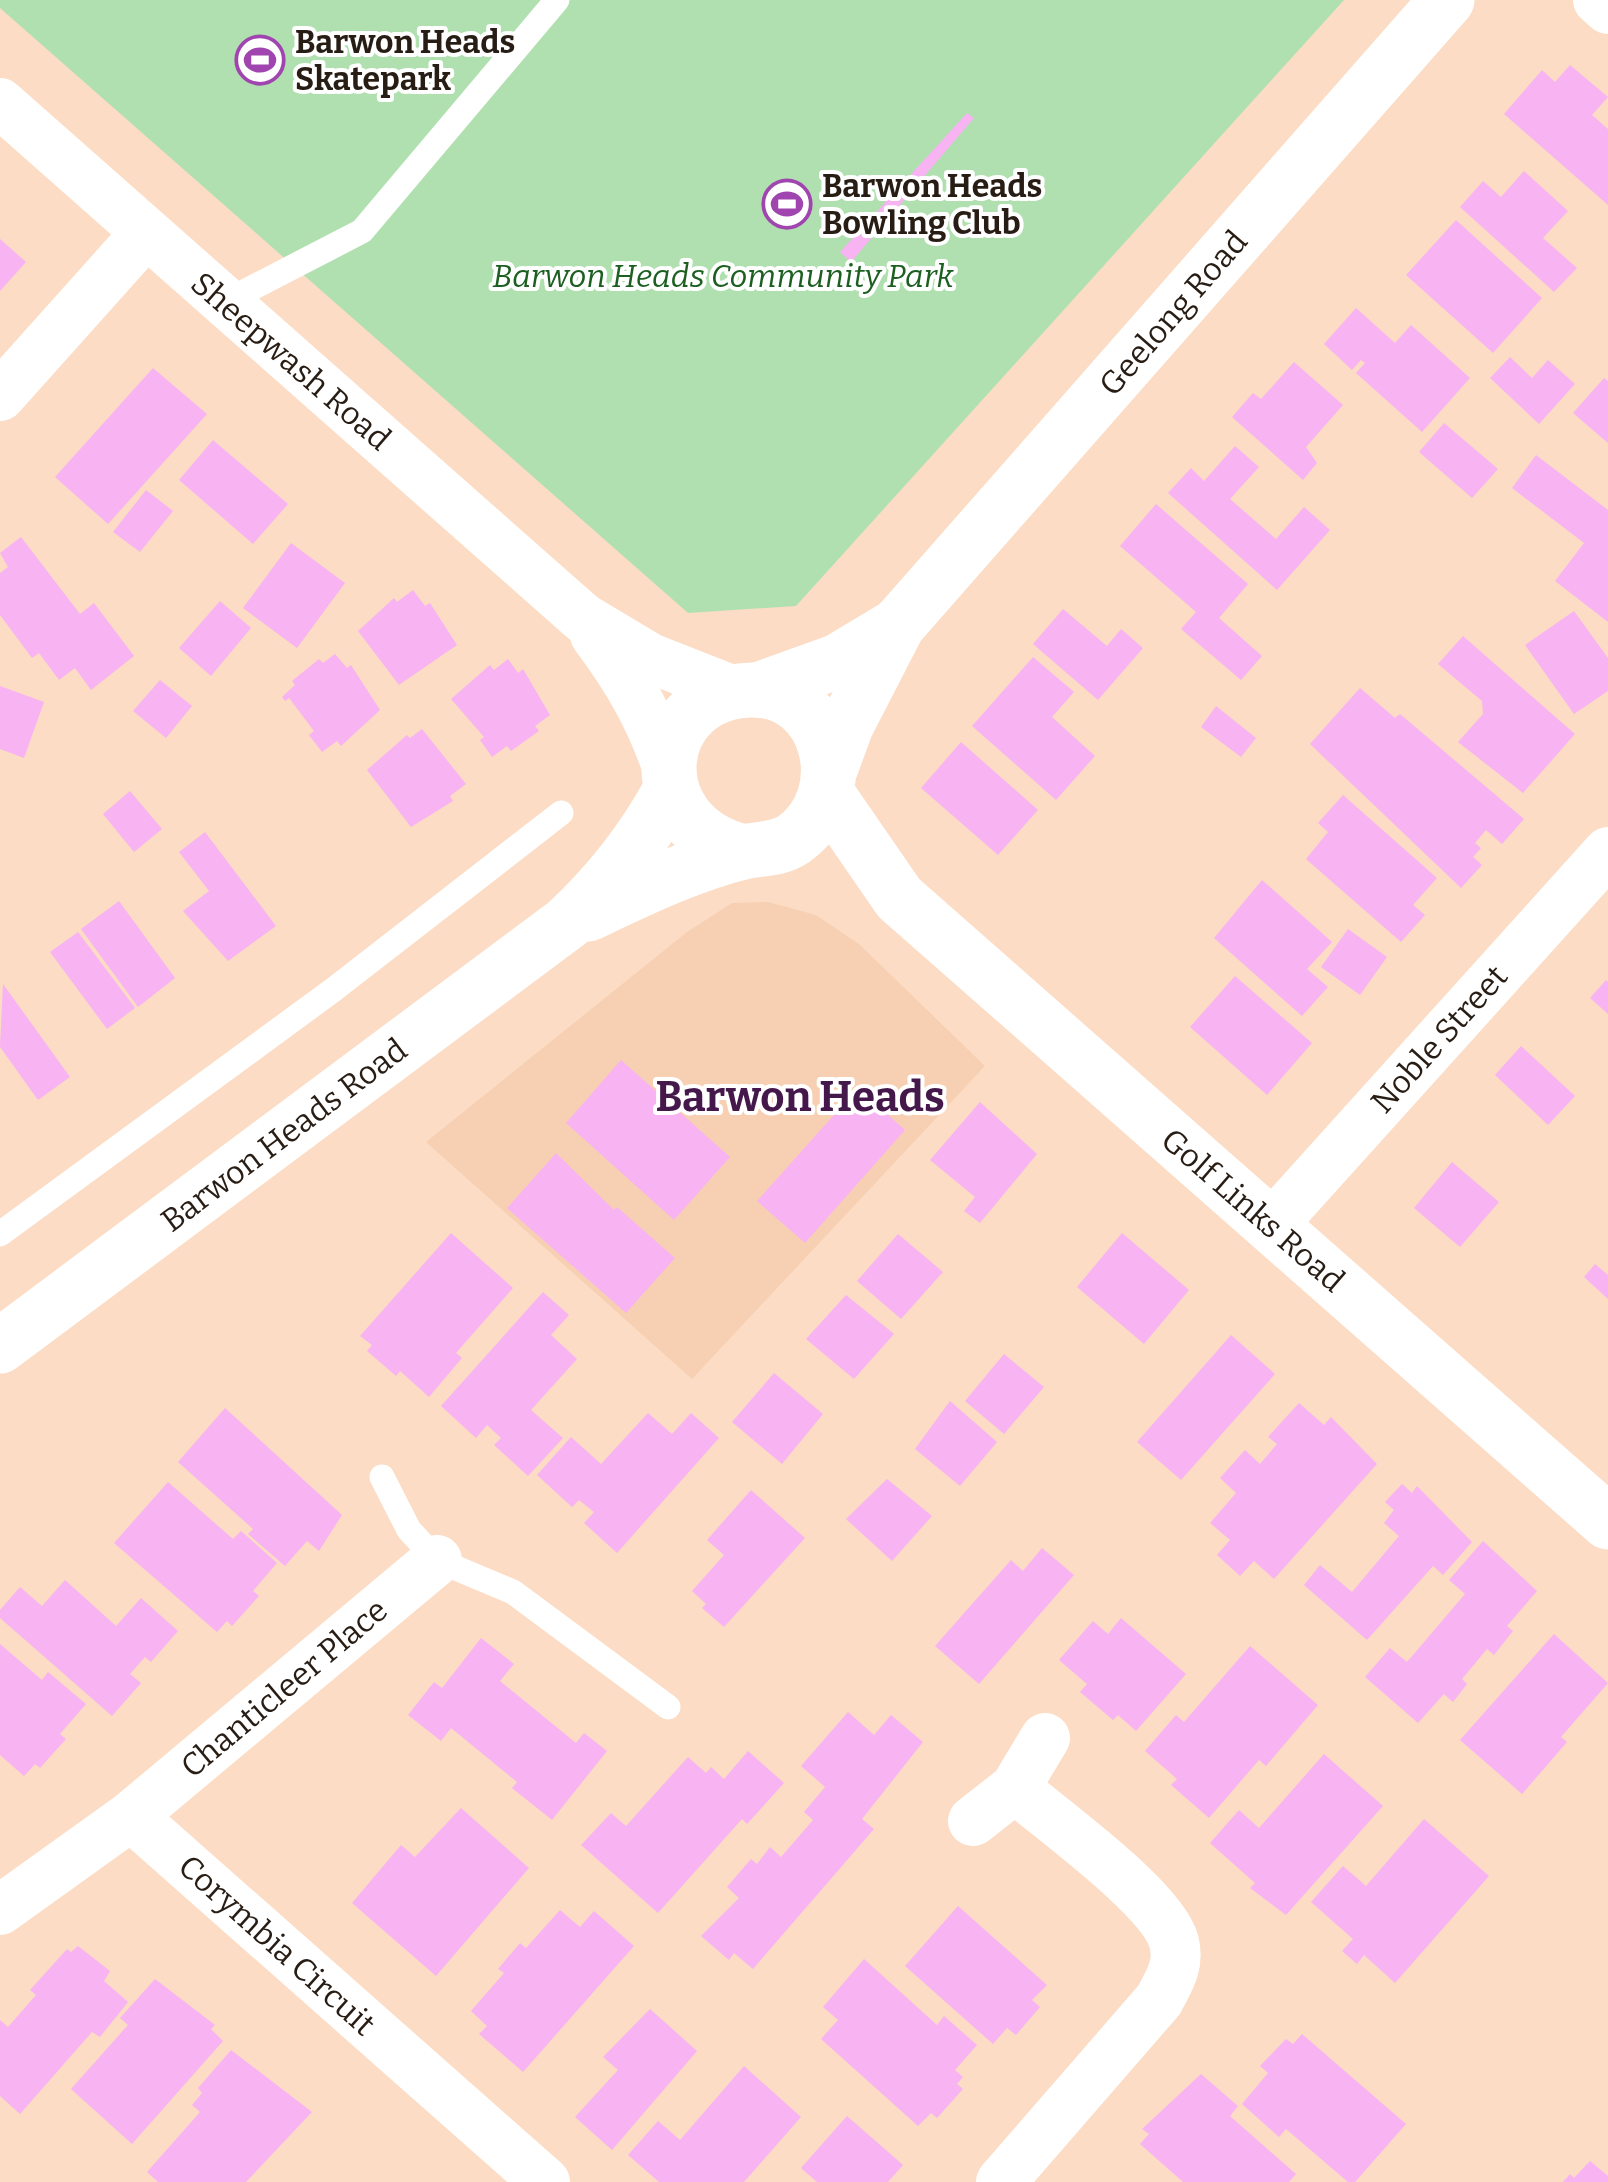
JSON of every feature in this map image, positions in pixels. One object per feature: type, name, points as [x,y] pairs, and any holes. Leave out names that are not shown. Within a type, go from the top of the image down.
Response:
[{"type":"main road","name":"Geelong Road","points":[[829,781],[846,726],[898,625],[1447,0]]},
{"type":"main road","name":"Geelong Road","points":[[746,690],[838,661],[898,625]]},
{"type":"main road","points":[[746,690],[785,698],[808,714],[824,737],[829,781],[814,820],[794,840],[758,851],[716,846],[693,830],[669,782],[672,745],[686,720],[708,701],[746,690]]},
{"type":"main road","name":"Golf Links Road","points":[[829,781],[899,898],[1608,1522]]},
{"type":"main road","name":"Barwon Heads Road","points":[[0,1346],[568,923],[606,887],[643,839],[669,782]]},
{"type":"main road","name":"Barwon Heads Road","points":[[568,923],[758,851]]},
{"type":"main road","name":"Golf Links Road","points":[[758,851],[899,898]]},
{"type":"street","points":[[1598,0],[1608,8]]},
{"type":"street","name":"Sheepwash Road","points":[[0,104],[583,618],[650,658],[746,690]]},
{"type":"street","points":[[0,396],[145,234]]},
{"type":"street","name":"Sheepwash Road","points":[[583,618],[630,682],[655,729],[669,782]]},
{"type":"street","name":"Noble Street","points":[[1271,1226],[1608,852]]},
{"type":"street","name":"Chanticleer Place","points":[[131,1816],[437,1560]]},
{"type":"street","points":[[972,1820],[1015,1788],[1045,1738]]},
{"type":"street","points":[[1001,2182],[1159,2000],[1174,1973],[1175,1947],[1168,1924],[1147,1901],[1015,1788]]},
{"type":"street","points":[[0,1910],[131,1816]]},
{"type":"street","name":"Corymbia Circuit","points":[[131,1816],[544,2182]]},
{"type":"lane","points":[[225,302],[362,231],[557,0]]},
{"type":"lane","points":[[0,1234],[333,990],[561,814]]},
{"type":"lane","points":[[382,1477],[408,1530],[437,1560],[513,1592],[668,1708]]},
{"type":"shaded area","points":[[768,902],[816,915],[859,944],[985,1066],[692,1379],[426,1142],[687,932],[732,903]]},
{"type":"green space","name":"Barwon Heads Community Park","points":[[0,0],[1344,0],[796,606],[688,613],[0,8]]},
{"type":"building","points":[[1570,65],[1608,97],[1592,115],[1608,129],[1608,205],[1504,114],[1542,70],[1555,82]]},
{"type":"building","points":[[967,113],[974,118],[851,262],[840,252]]},
{"type":"building","points":[[1524,171],[1568,211],[1543,238],[1577,268],[1554,292],[1460,207],[1483,181],[1501,197]]},
{"type":"building","points":[[1456,220],[1542,298],[1493,353],[1406,275]]},
{"type":"building","points":[[0,239],[26,262],[0,291]]},
{"type":"building","points":[[1356,308],[1395,343],[1411,325],[1470,378],[1422,432],[1356,373],[1365,363],[1361,360],[1352,370],[1324,344]]},
{"type":"building","points":[[1510,357],[1532,378],[1548,360],[1575,384],[1539,424],[1490,378]]},
{"type":"building","points":[[1294,362],[1343,405],[1306,447],[1317,463],[1303,480],[1232,417],[1253,393],[1261,399]]},
{"type":"building","points":[[153,368],[207,414],[108,524],[55,477]]},
{"type":"building","points":[[1604,378],[1608,381],[1608,443],[1573,413]]},
{"type":"building","points":[[1444,423],[1498,469],[1472,498],[1419,452]]},
{"type":"building","points":[[213,440],[288,504],[253,544],[179,480]]},
{"type":"building","points":[[1235,446],[1259,467],[1230,499],[1276,539],[1304,507],[1330,530],[1277,590],[1168,493],[1191,468],[1204,481]]},
{"type":"building","points":[[1536,455],[1608,510],[1608,622],[1555,581],[1584,543],[1512,488]]},
{"type":"building","points":[[146,490],[173,511],[140,552],[113,532]]},
{"type":"building","points":[[1156,504],[1248,584],[1219,618],[1262,656],[1241,680],[1181,629],[1196,612],[1120,546]]},
{"type":"building","points":[[21,537],[80,614],[94,603],[134,656],[91,690],[75,668],[59,680],[39,653],[32,658],[0,615],[0,573],[8,567],[0,553]]},
{"type":"building","points":[[291,543],[345,583],[297,648],[243,608]]},
{"type":"building","points":[[413,590],[425,606],[430,603],[457,645],[399,685],[358,631],[394,598],[397,602]]},
{"type":"building","points":[[220,601],[251,628],[211,676],[179,648]]},
{"type":"building","points":[[1063,609],[1107,646],[1121,629],[1143,648],[1098,700],[1033,644]]},
{"type":"building","points":[[1574,611],[1608,658],[1608,691],[1574,714],[1525,645]]},
{"type":"building","points":[[1463,636],[1575,734],[1523,793],[1458,742],[1483,714],[1482,701],[1438,664]]},
{"type":"building","points":[[335,654],[347,668],[351,665],[380,710],[341,746],[337,741],[322,752],[309,735],[314,731],[289,698],[285,701],[282,697],[295,685],[292,681],[319,659],[323,663]]},
{"type":"building","points":[[1033,657],[1074,692],[1052,717],[1095,756],[1056,800],[972,726]]},
{"type":"building","points":[[508,659],[518,673],[523,669],[550,715],[535,726],[539,731],[511,751],[507,746],[492,757],[480,740],[484,737],[451,699],[490,665],[494,670]]},
{"type":"building","points":[[160,680],[192,706],[166,738],[133,711]]},
{"type":"building","points":[[0,686],[44,702],[24,758],[0,749]]},
{"type":"building","points":[[1360,688],[1395,718],[1400,714],[1524,819],[1502,844],[1486,830],[1475,843],[1481,848],[1473,857],[1482,865],[1461,888],[1310,744]]},
{"type":"building","points":[[1216,706],[1256,738],[1241,757],[1201,727]]},
{"type":"building","points":[[422,729],[466,784],[450,796],[453,801],[411,827],[367,770],[407,735],[410,738]]},
{"type":"building","points":[[961,742],[1038,810],[998,855],[921,788]]},
{"type":"building","points":[[130,791],[162,829],[134,852],[103,814]]},
{"type":"building","points":[[1343,795],[1437,878],[1413,905],[1425,915],[1401,942],[1306,859],[1328,832],[1318,823]]},
{"type":"building","points":[[205,832],[276,926],[228,961],[183,911],[209,891],[179,852]]},
{"type":"building","points":[[1262,880],[1332,942],[1307,969],[1328,987],[1302,1016],[1214,938]]},
{"type":"building","points":[[119,901],[175,978],[138,1007],[81,929]]},
{"type":"building","points":[[1348,929],[1387,957],[1360,995],[1321,967]]},
{"type":"building","points":[[78,932],[135,1008],[107,1029],[50,952]]},
{"type":"building","points":[[1235,976],[1312,1043],[1267,1095],[1190,1027]]},
{"type":"building","points":[[1608,982],[1608,1014],[1590,998]]},
{"type":"building","points":[[3,984],[70,1077],[38,1100],[0,1047]]},
{"type":"building","points":[[1521,1046],[1575,1096],[1548,1125],[1495,1075]]},
{"type":"building","points":[[621,1060],[730,1157],[674,1220],[566,1123]]},
{"type":"building","points":[[858,1088],[905,1130],[805,1243],[757,1201]]},
{"type":"building","points":[[980,1102],[1037,1154],[980,1223],[964,1211],[975,1197],[930,1160]]},
{"type":"building","points":[[556,1153],[614,1210],[617,1207],[675,1258],[626,1313],[507,1208]]},
{"type":"building","points":[[1452,1162],[1499,1202],[1460,1247],[1414,1208]]},
{"type":"building","points":[[451,1233],[513,1288],[456,1353],[462,1358],[429,1397],[400,1371],[396,1376],[367,1351],[372,1345],[360,1336]]},
{"type":"building","points":[[1122,1233],[1189,1290],[1144,1344],[1077,1287]]},
{"type":"building","points":[[898,1234],[943,1272],[901,1319],[857,1281]]},
{"type":"building","points":[[1595,1264],[1608,1275],[1608,1299],[1584,1277]]},
{"type":"building","points":[[543,1292],[569,1315],[551,1335],[577,1359],[531,1410],[563,1438],[528,1476],[494,1445],[501,1438],[487,1425],[476,1438],[441,1406]]},
{"type":"building","points":[[846,1295],[894,1334],[854,1379],[806,1339]]},
{"type":"building","points":[[1231,1335],[1275,1374],[1181,1480],[1137,1442]]},
{"type":"building","points":[[1004,1354],[1044,1387],[1004,1434],[965,1401]]},
{"type":"building","points":[[774,1373],[823,1414],[782,1464],[732,1422]]},
{"type":"building","points":[[950,1401],[997,1442],[960,1486],[915,1449]]},
{"type":"building","points":[[1299,1403],[1324,1425],[1331,1417],[1377,1464],[1274,1579],[1254,1561],[1240,1576],[1217,1555],[1230,1540],[1210,1523],[1236,1493],[1220,1478],[1245,1450],[1260,1464],[1277,1444],[1268,1437]]},
{"type":"building","points":[[225,1408],[342,1515],[319,1551],[307,1541],[285,1566],[248,1534],[253,1529],[178,1462]]},
{"type":"building","points":[[648,1413],[672,1434],[691,1413],[719,1438],[617,1553],[584,1523],[594,1512],[579,1500],[572,1507],[537,1475],[571,1437],[601,1464]]},
{"type":"building","points":[[887,1479],[932,1516],[892,1561],[846,1519]]},
{"type":"building","points":[[168,1482],[233,1539],[241,1531],[277,1563],[253,1591],[259,1596],[232,1626],[227,1621],[217,1632],[114,1543]]},
{"type":"building","points":[[1402,1484],[1412,1493],[1417,1486],[1472,1542],[1443,1575],[1433,1566],[1367,1640],[1304,1585],[1320,1565],[1352,1592],[1399,1536],[1384,1523],[1394,1510],[1385,1502]]},
{"type":"building","points":[[751,1490],[805,1538],[724,1627],[702,1608],[706,1604],[692,1591],[724,1555],[707,1540]]},
{"type":"building","points":[[1483,1541],[1537,1591],[1507,1626],[1513,1631],[1494,1655],[1487,1649],[1462,1679],[1467,1684],[1453,1702],[1444,1694],[1418,1723],[1365,1677],[1390,1648],[1407,1662],[1465,1594],[1449,1580]]},
{"type":"building","points":[[1042,1548],[1074,1575],[979,1684],[935,1646],[1011,1560],[1023,1571]]},
{"type":"building","points":[[65,1580],[116,1626],[141,1598],[178,1631],[151,1662],[145,1657],[130,1674],[141,1683],[112,1716],[0,1618],[0,1610],[20,1587],[42,1606]]},
{"type":"building","points":[[1121,1618],[1186,1674],[1136,1731],[1118,1715],[1113,1720],[1080,1692],[1087,1684],[1059,1660],[1093,1621],[1108,1634]]},
{"type":"building","points":[[1554,1634],[1608,1683],[1561,1737],[1567,1742],[1522,1794],[1460,1740]]},
{"type":"building","points":[[481,1638],[514,1664],[500,1681],[576,1743],[584,1733],[607,1751],[552,1820],[512,1788],[517,1782],[451,1728],[441,1741],[408,1715],[434,1682],[442,1688]]},
{"type":"building","points":[[0,1644],[42,1680],[48,1672],[86,1704],[60,1734],[66,1739],[40,1768],[35,1764],[24,1776],[0,1755]]},
{"type":"building","points":[[1250,1646],[1318,1705],[1266,1766],[1259,1760],[1209,1818],[1171,1785],[1177,1779],[1145,1751],[1176,1715],[1184,1722]]},
{"type":"building","points":[[848,1712],[874,1735],[891,1715],[923,1742],[862,1819],[874,1829],[753,1969],[734,1953],[729,1960],[701,1936],[739,1898],[727,1887],[751,1859],[757,1864],[770,1847],[781,1857],[813,1820],[804,1812],[825,1787],[801,1766]]},
{"type":"building","points":[[748,1751],[784,1783],[747,1824],[742,1819],[658,1913],[581,1845],[611,1813],[626,1826],[688,1757],[706,1773],[711,1767],[724,1779]]},
{"type":"building","points":[[1324,1754],[1383,1806],[1286,1915],[1250,1888],[1255,1883],[1210,1843],[1239,1810],[1259,1828]]},
{"type":"building","points":[[461,1808],[529,1868],[436,1976],[352,1903],[401,1845],[415,1857]]},
{"type":"building","points":[[1424,1819],[1489,1876],[1395,1983],[1364,1955],[1357,1964],[1342,1951],[1353,1939],[1311,1902],[1343,1866],[1366,1886]]},
{"type":"building","points":[[958,1906],[1047,1985],[1032,2000],[1040,2007],[1016,2035],[1007,2028],[993,2044],[905,1966]]},
{"type":"building","points":[[560,1910],[580,1927],[594,1911],[634,1946],[523,2072],[479,2034],[487,2026],[471,2011],[504,1973],[498,1969],[520,1943],[526,1948]]},
{"type":"building","points":[[78,1946],[110,1971],[104,1981],[128,2002],[100,2037],[92,2032],[20,2114],[0,2096],[0,2020],[8,2027],[36,1995],[30,1990],[67,1949],[71,1952]]},
{"type":"building","points":[[864,1959],[937,2025],[944,2016],[977,2045],[955,2070],[963,2077],[957,2084],[963,2089],[937,2118],[931,2113],[918,2126],[821,2039],[838,2020],[823,2007]]},
{"type":"building","points":[[155,1979],[215,2025],[211,2029],[223,2041],[132,2144],[71,2089],[128,2025],[120,2018]]},
{"type":"building","points":[[650,2009],[697,2051],[612,2150],[575,2117],[618,2070],[603,2057]]},
{"type":"building","points":[[1302,2034],[1406,2124],[1355,2182],[1348,2182],[1286,2129],[1279,2137],[1242,2104],[1268,2073],[1260,2066],[1286,2039],[1293,2044]]},
{"type":"building","points":[[231,2050],[312,2112],[246,2182],[158,2182],[147,2172],[200,2112],[192,2105],[202,2093],[198,2088]]},
{"type":"building","points":[[744,2066],[801,2117],[744,2182],[659,2182],[628,2155],[658,2121],[680,2140]]},
{"type":"building","points":[[1201,2074],[1238,2106],[1230,2116],[1296,2174],[1289,2182],[1183,2182],[1140,2144],[1149,2134],[1142,2129]]},
{"type":"building","points":[[847,2116],[903,2165],[888,2182],[817,2182],[801,2168]]},
{"type":"building","points":[[1590,2161],[1608,2176],[1608,2182],[1563,2182],[1570,2174],[1574,2178]]},
{"type":"place","name":"Barwon Heads Skatepark","points":[[260,60]]},
{"type":"place","name":"Barwon Heads Bowling Club","points":[[787,204]]},
{"type":"district","name":"Barwon Heads","points":[[800,1097]]}]
